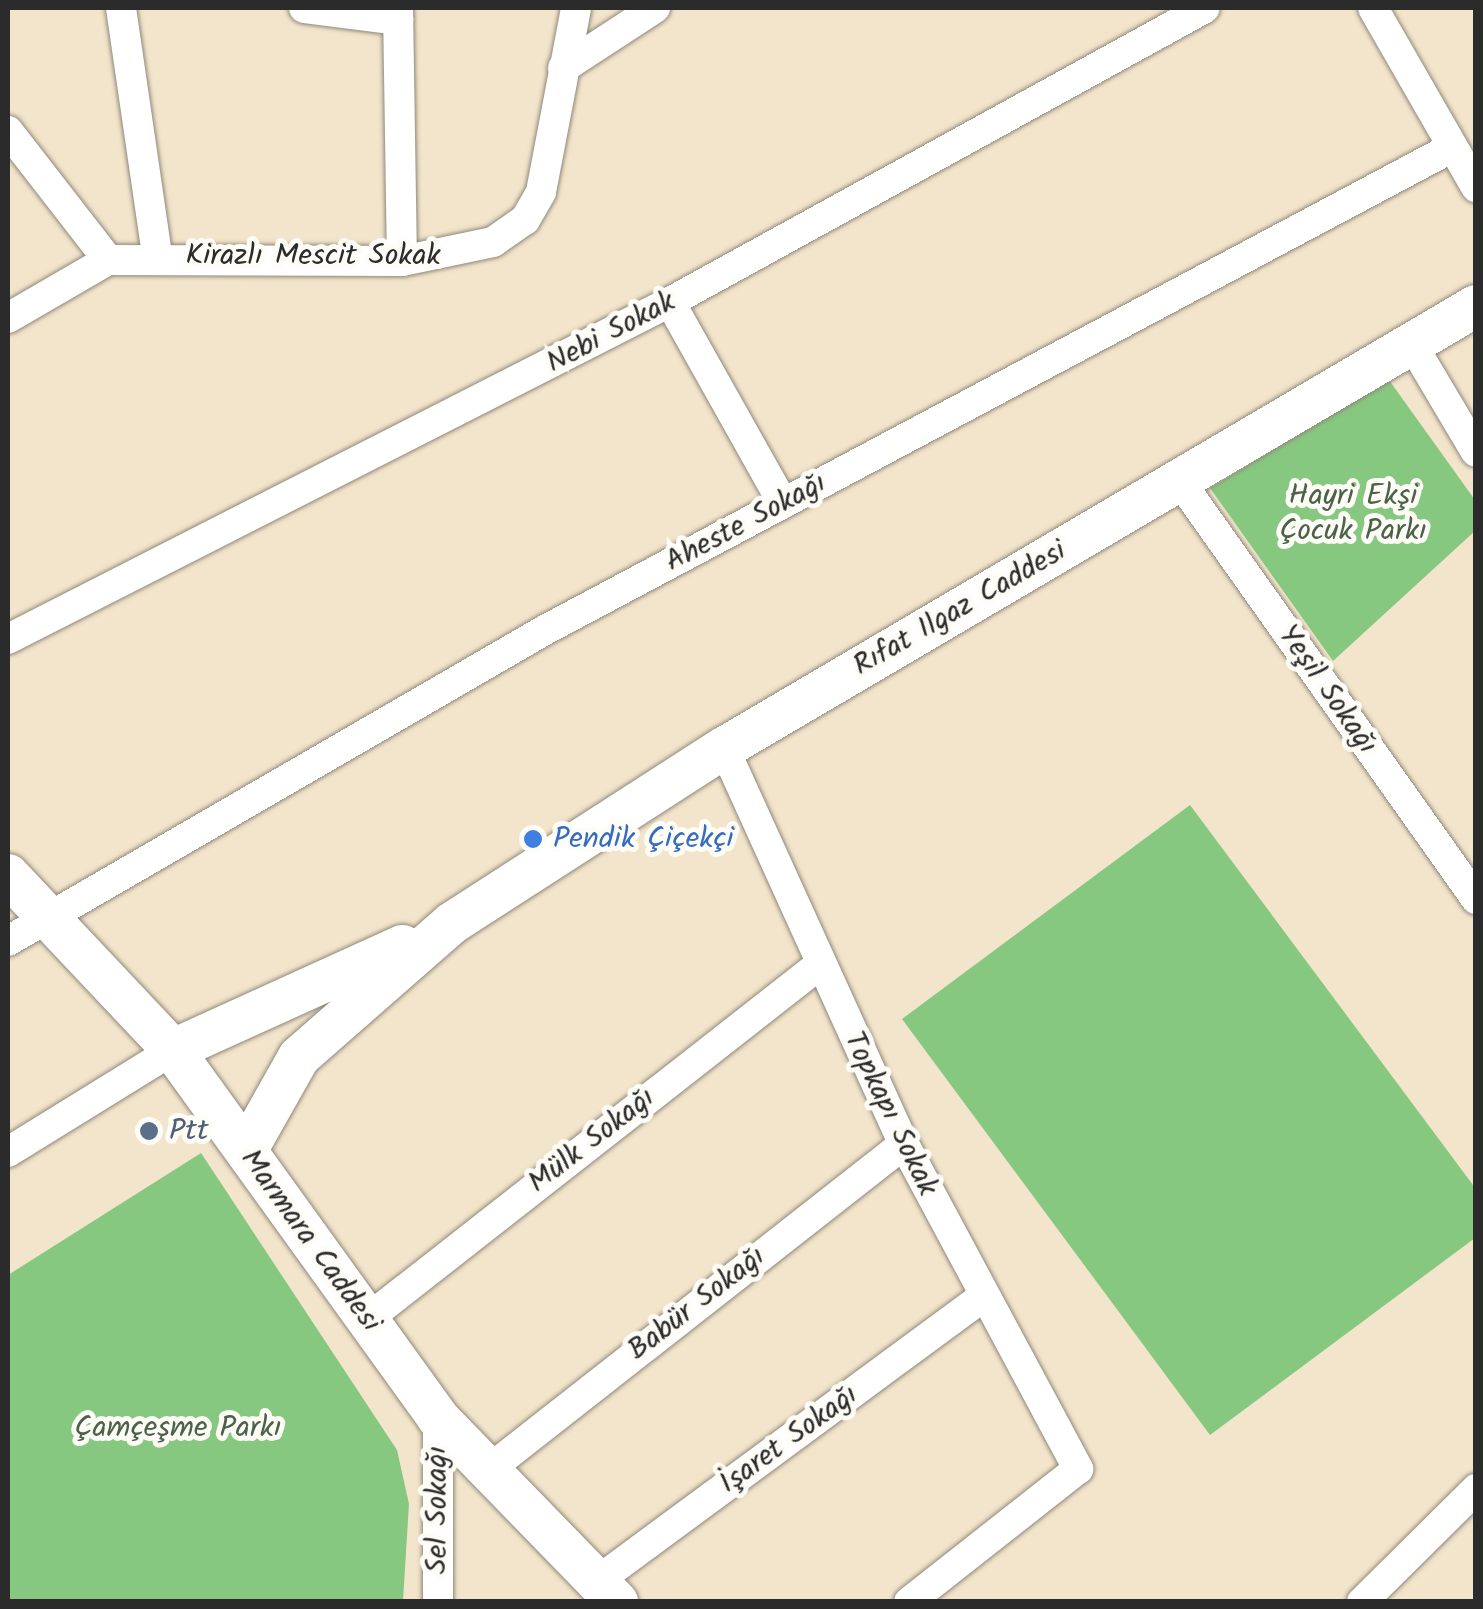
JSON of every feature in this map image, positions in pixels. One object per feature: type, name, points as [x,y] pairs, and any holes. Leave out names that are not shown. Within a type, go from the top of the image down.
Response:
[{"type":"street","points":[[121,8],[157,256]]},
{"type":"street","points":[[304,8],[398,14],[402,261]]},
{"type":"street","name":"Kirazlı Mescit Sokak","points":[[8,318],[108,260],[157,256],[402,261],[454,257],[525,220],[541,192],[576,8]]},
{"type":"street","points":[[563,68],[656,8]]},
{"type":"street","name":"Nebi Sokak","points":[[8,639],[670,302],[1205,8]]},
{"type":"street","points":[[1373,8],[1476,187]]},
{"type":"street","points":[[8,130],[108,260]]},
{"type":"street","name":"Aheste Sokağı","points":[[8,941],[783,503],[1453,147]]},
{"type":"street","points":[[670,302],[783,503]]},
{"type":"street","name":"Rıfat Ilgaz Caddesi","points":[[173,1050],[452,923],[724,748],[1476,306]]},
{"type":"street","points":[[1412,346],[1476,452]]},
{"type":"street","name":"Yeşil Sokağı","points":[[1179,480],[1476,899]]},
{"type":"street","name":"Topkapı Sokak","points":[[724,748],[904,1144],[981,1298],[1078,1469],[909,1602]]},
{"type":"street","name":"Marmara Caddesi","points":[[8,875],[173,1050],[438,1418],[492,1466],[607,1592]]},
{"type":"street","name":"Rıfat Ilgaz Caddesi","points":[[246,1150],[299,1057],[452,923]]},
{"type":"street","name":"Mülk Sokağı","points":[[366,1320],[819,964]]},
{"type":"street","points":[[8,1152],[173,1050]]},
{"type":"street","name":"Babür Sokağı","points":[[492,1466],[904,1144]]},
{"type":"street","name":"İşaret Sokağı","points":[[607,1592],[981,1298]]},
{"type":"street","name":"Sel Sokağı","points":[[438,1418],[438,1602]]},
{"type":"street","points":[[1362,1602],[1476,1489]]},
{"type":"green space","name":"Hayri Ekşi Çocuk Parkı","points":[[1389,380],[1475,500],[1475,531],[1333,661],[1210,488]]},
{"type":"green space","points":[[1190,805],[1476,1189],[1475,1238],[1210,1435],[902,1019]]},
{"type":"green space","name":"Çamçeşme Parkı","points":[[201,1153],[397,1450],[409,1504],[403,1601],[8,1601],[8,1275]]},
{"type":"place","name":"Pendik Çiçekçi","points":[[533,839]]},
{"type":"place","name":"Ptt","points":[[149,1131]]}]
